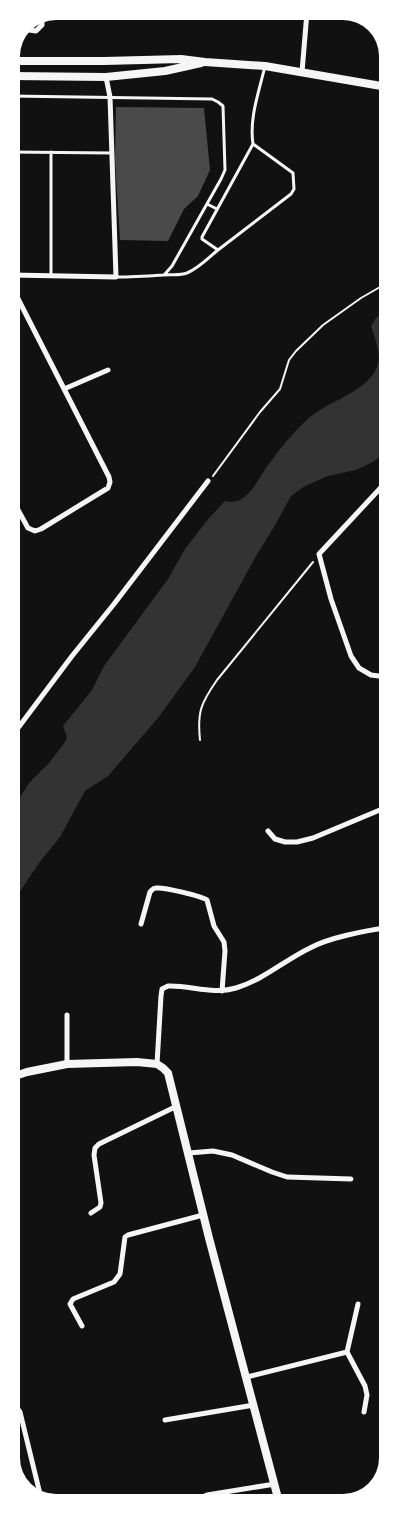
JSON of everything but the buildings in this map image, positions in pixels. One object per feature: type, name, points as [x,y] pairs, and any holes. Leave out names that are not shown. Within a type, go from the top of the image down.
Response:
[{"type":"street","points":[[302,72],[306,20]]},
{"type":"street","points":[[31,31],[36,31],[42,23]]},
{"type":"street","points":[[20,61],[181,59],[265,66],[379,85]]},
{"type":"street","points":[[20,76],[106,77],[164,71],[205,62]]},
{"type":"street","points":[[20,275],[116,277],[110,98],[106,77]]},
{"type":"street","points":[[20,303],[109,476],[110,482],[108,488],[41,529],[35,531],[28,528],[20,516]]},
{"type":"street","points":[[64,389],[108,370]]},
{"type":"street","points":[[20,725],[208,481]]},
{"type":"street","points":[[379,490],[319,554],[331,599],[351,656],[359,668],[371,675],[379,676]]},
{"type":"street","points":[[268,831],[275,839],[285,842],[297,842],[313,838],[379,809]]},
{"type":"street","points":[[142,924],[150,892],[154,888],[159,887],[203,897],[207,900],[214,926],[224,942],[222,990]]},
{"type":"street","points":[[157,1064],[160,996],[162,989],[168,986],[222,990],[235,988],[251,982],[312,946],[346,936],[379,930]]},
{"type":"street","points":[[67,1016],[67,1064]]},
{"type":"street","points":[[20,1074],[67,1064],[137,1062],[157,1064],[168,1074],[277,1494]]},
{"type":"street","points":[[91,1213],[100,1207],[101,1203],[94,1155],[95,1148],[99,1144],[177,1106]]},
{"type":"street","points":[[189,1153],[213,1150],[288,1176],[351,1179]]},
{"type":"street","points":[[82,1326],[70,1304],[71,1301],[73,1298],[118,1279],[125,1237],[203,1215]]},
{"type":"street","points":[[358,1304],[347,1352],[365,1386],[367,1395],[364,1412]]},
{"type":"street","points":[[247,1377],[347,1352]]},
{"type":"street","points":[[165,1420],[254,1405]]},
{"type":"street","points":[[20,1412],[39,1489]]},
{"type":"street","points":[[213,1494],[274,1484]]},
{"type":"lane","points":[[218,250],[202,239],[202,237],[253,144],[251,133],[252,116],[265,66]]},
{"type":"lane","points":[[20,96],[212,99],[223,106],[225,170],[172,266],[165,274]]},
{"type":"lane","points":[[116,277],[184,274],[201,264],[291,194],[294,189],[293,173],[253,144]]},
{"type":"lane","points":[[20,152],[111,153]]},
{"type":"lane","points":[[51,152],[51,276]]},
{"type":"lane","points":[[207,204],[217,208]]},
{"type":"path","points":[[208,481],[260,412],[280,389],[289,360],[296,351],[323,325],[379,288]]},
{"type":"path","points":[[200,740],[198,722],[202,705],[209,692],[319,554]]},
{"type":"shaded area","points":[[379,316],[379,359],[371,326]]},
{"type":"shaded area","points":[[379,359],[379,458],[356,470],[328,476],[305,486],[291,496],[195,667],[158,718],[108,776],[85,791],[60,837],[39,863],[20,892],[20,797],[29,783],[49,763],[65,742],[67,737],[63,726],[92,690],[104,666],[168,579],[185,549],[209,518],[225,501],[232,502],[245,497],[296,430],[317,412],[354,391],[371,377]]}]
